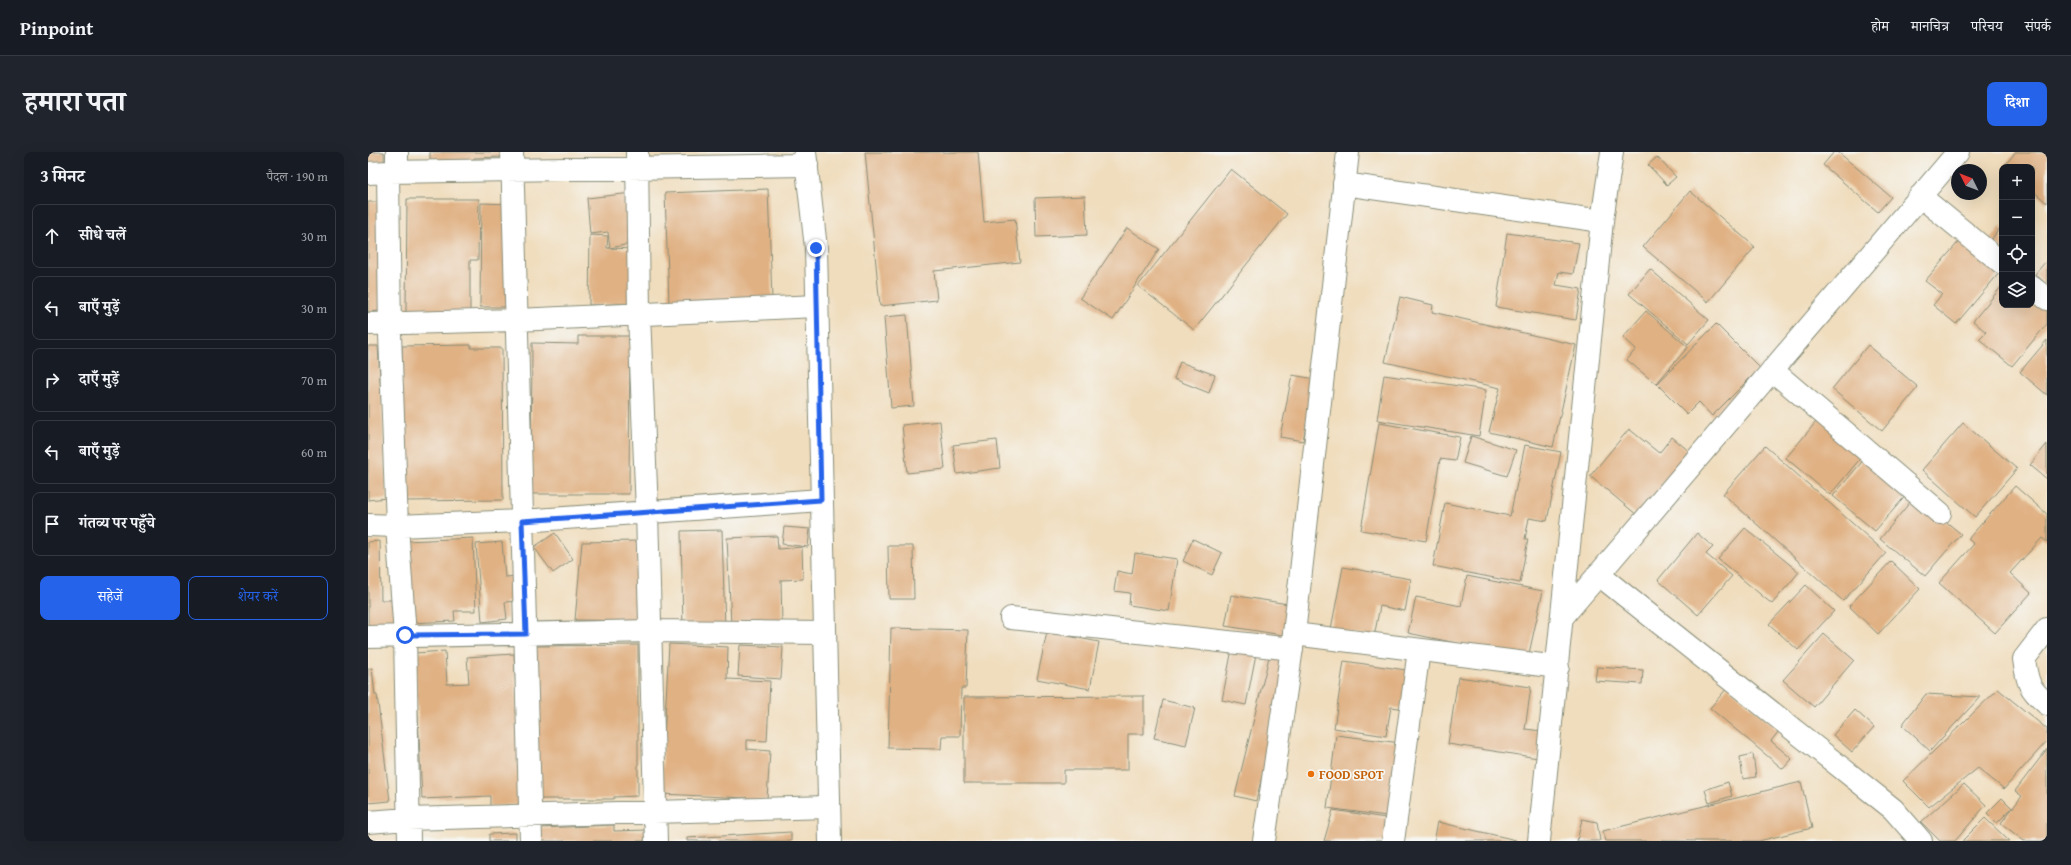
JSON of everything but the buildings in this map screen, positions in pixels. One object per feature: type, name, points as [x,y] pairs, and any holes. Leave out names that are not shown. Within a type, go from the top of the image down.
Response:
[{"type":"street","points":[[1264,841],[1293,641],[1348,152]]},
{"type":"street","points":[[1539,841],[1564,615],[1602,221],[1612,152]]},
{"type":"street","points":[[1564,615],[1958,152]]},
{"type":"street","points":[[409,841],[405,635],[397,526],[390,324],[388,167],[513,161],[806,158],[816,248],[830,841]]},
{"type":"street","points":[[637,160],[639,314],[647,512],[656,841]]},
{"type":"street","points":[[513,161],[531,841]]},
{"type":"street","points":[[1344,184],[1602,221]]},
{"type":"street","points":[[1920,196],[1999,261]]},
{"type":"street","points":[[2035,290],[2047,300]]},
{"type":"street","points":[[368,324],[517,320],[817,306]]},
{"type":"street","points":[[1772,370],[1940,513]]},
{"type":"street","points":[[368,525],[397,526],[522,521],[821,500]]},
{"type":"street","points":[[1598,574],[1894,809],[1922,841]]},
{"type":"street","points":[[1011,618],[1419,650],[1558,668]]},
{"type":"street","points":[[2047,629],[2024,659],[2027,676],[2034,693],[2047,704]]},
{"type":"street","points":[[368,637],[405,635],[650,631],[825,633]]},
{"type":"street","points":[[1393,841],[1419,650]]},
{"type":"street","points":[[368,822],[408,819],[829,807]]},
{"type":"place","name":"FOOD SPOT","points":[[1311,774]]},
{"type":"route","points":[[405,635],[526,634],[522,521],[821,500],[816,248]]}]
